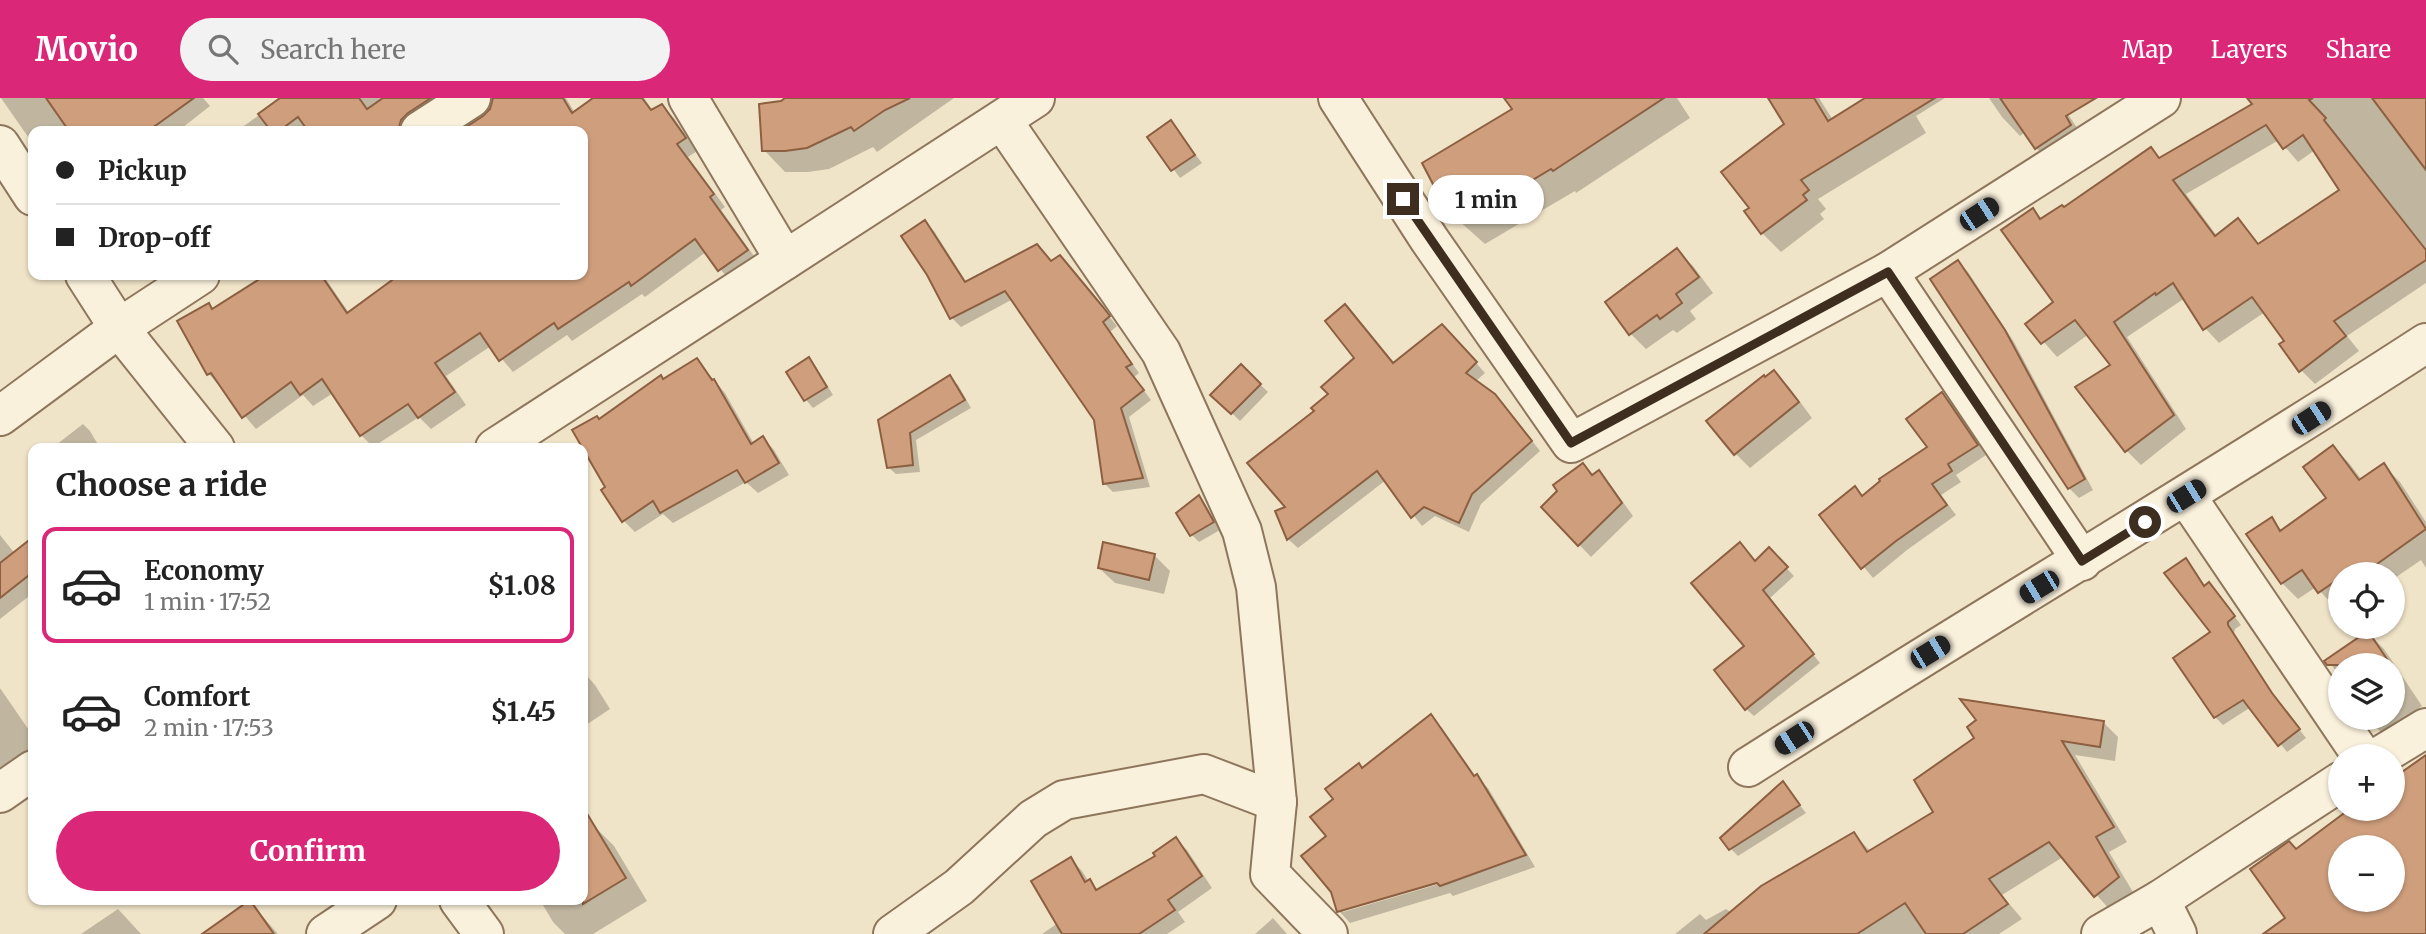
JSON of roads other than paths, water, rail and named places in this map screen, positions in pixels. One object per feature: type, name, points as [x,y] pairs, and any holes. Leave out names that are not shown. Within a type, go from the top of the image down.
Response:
[{"type":"street","points":[[428,126],[471,98]]},
{"type":"street","points":[[688,98],[786,260]]},
{"type":"street","points":[[503,443],[1035,98]]},
{"type":"street","points":[[1338,98],[1429,239],[1571,443],[1888,272],[2161,98]]},
{"type":"street","points":[[1002,120],[1161,352],[1242,531],[1256,587],[1277,802],[1270,874],[1328,934]]},
{"type":"street","points":[[0,145],[28,188]]},
{"type":"street","points":[[1888,272],[2082,561]]},
{"type":"street","points":[[88,280],[119,328],[211,443]]},
{"type":"street","points":[[0,416],[119,328],[193,280]]},
{"type":"street","points":[[1748,767],[1908,665],[2186,496],[2426,343]]},
{"type":"street","points":[[2186,496],[2354,744]]},
{"type":"street","points":[[2399,744],[2426,728]]},
{"type":"street","points":[[0,793],[28,773]]},
{"type":"street","points":[[892,934],[959,887],[1033,819],[1064,800],[1204,774],[1277,802]]},
{"type":"street","points":[[2101,934],[2160,900],[2328,790]]},
{"type":"street","points":[[2160,900],[2177,934]]},
{"type":"street","points":[[326,934],[370,905]]},
{"type":"street","points":[[463,905],[484,934]]}]
